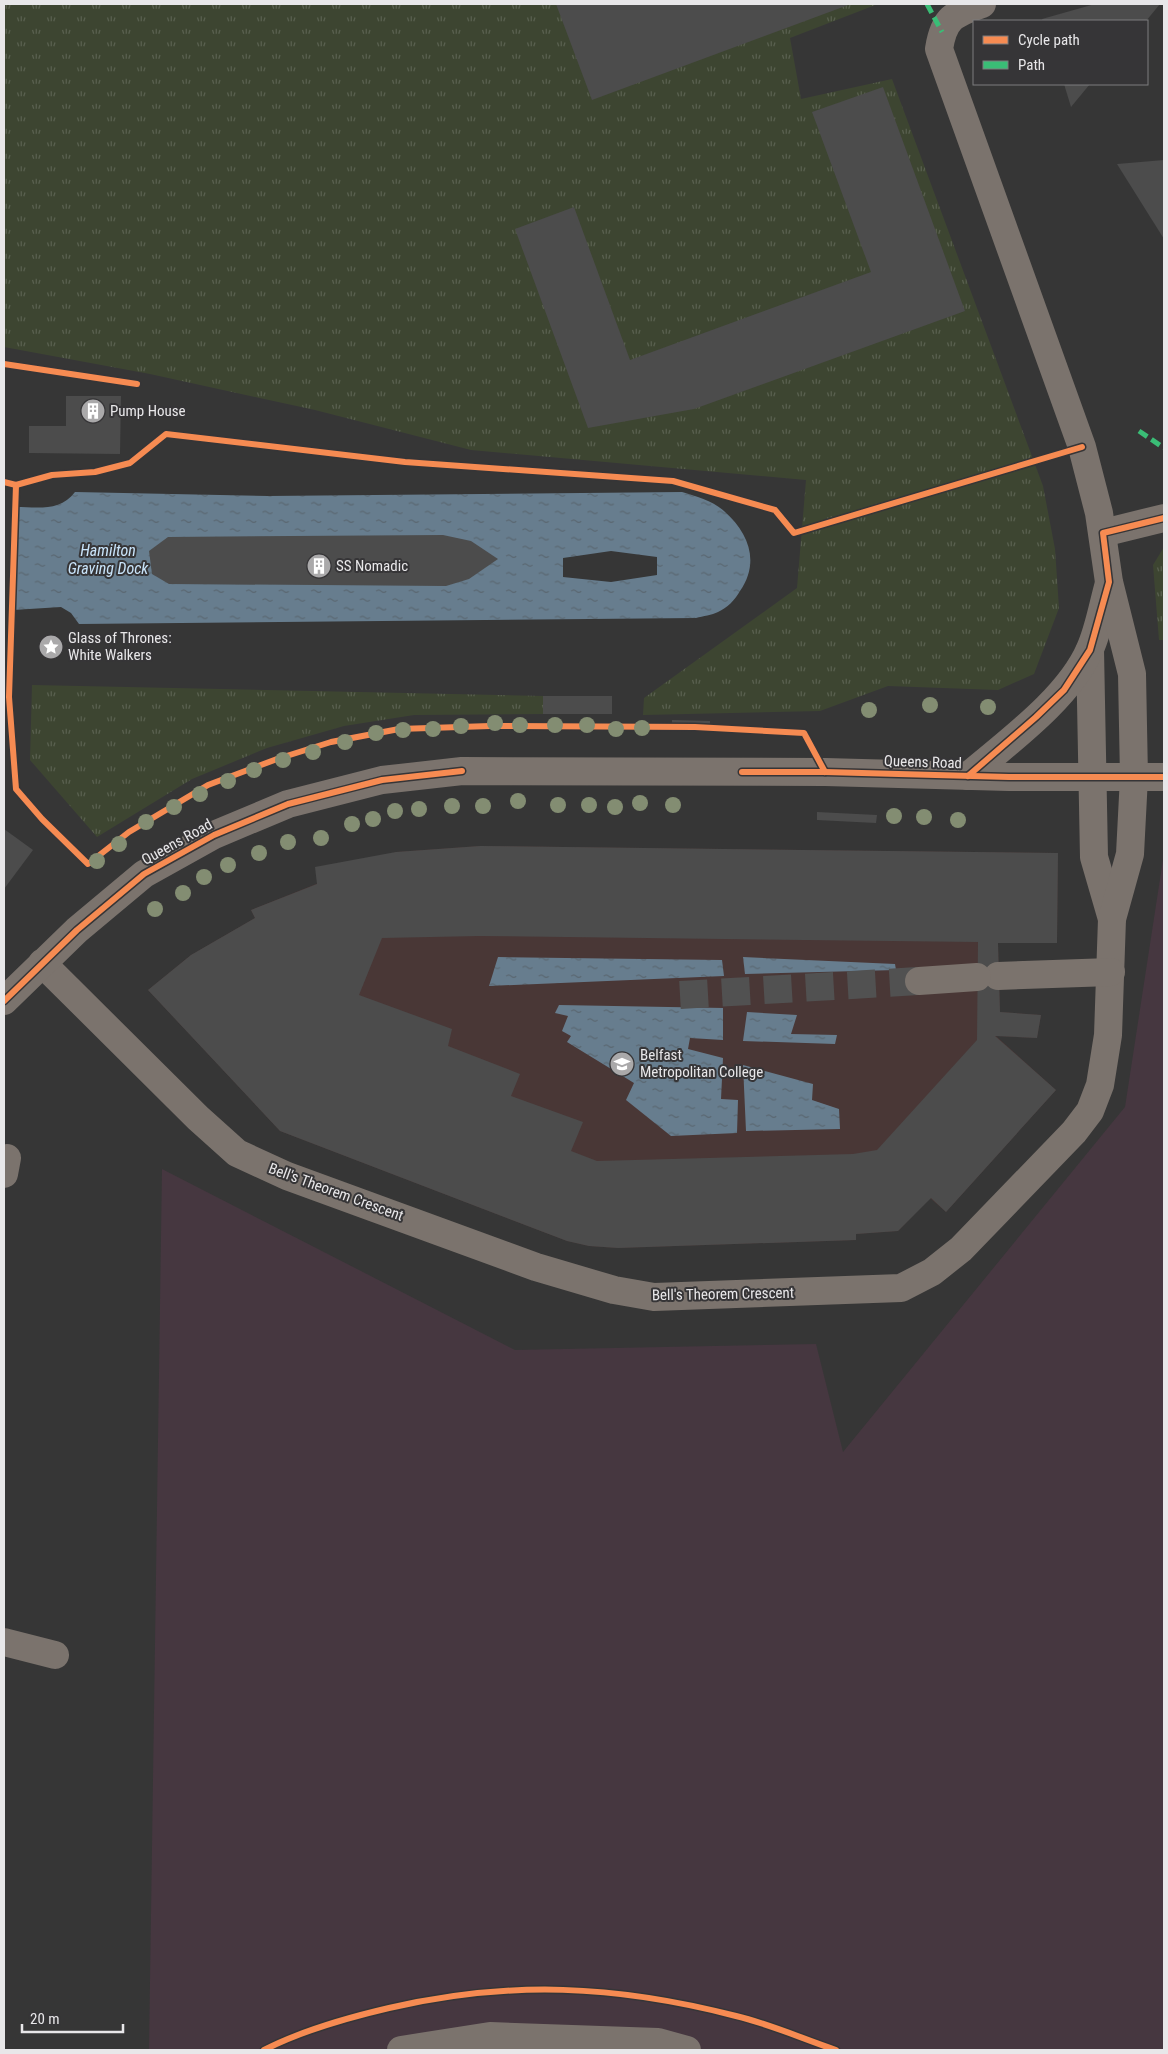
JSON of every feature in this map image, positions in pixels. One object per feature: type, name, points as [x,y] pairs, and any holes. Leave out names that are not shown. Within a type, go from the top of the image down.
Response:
[{"type":"street","name":"Bell's Theorem Crescent","points":[[42,963],[198,1118],[237,1153],[287,1176],[536,1266],[614,1290],[654,1297],[901,1288],[932,1272],[961,1249],[1074,1132],[1090,1111],[1100,1085],[1108,1035],[1112,919],[1130,854],[1134,777],[1132,674],[1109,582],[1103,533],[1082,447],[939,49],[942,32],[955,14],[982,4]]},
{"type":"street","points":[[1103,533],[1164,518]]},
{"type":"street","points":[[968,776],[1064,690],[1090,650],[1109,582]]},
{"type":"street","name":"Bell's Theorem Crescent","points":[[1090,650],[1094,857],[1112,919]]},
{"type":"street","name":"Queens Road","points":[[4,1001],[42,963],[144,874],[209,838],[288,804],[382,780],[462,771],[825,772],[1092,778],[1164,777]]},
{"type":"street","points":[[919,981],[988,976],[1111,972]]},
{"type":"street","points":[[4,1642],[56,1655]]},
{"type":"street","points":[[401,2050],[490,2036],[658,2042],[688,2050]]},
{"type":"shaded area","name":"Belfast Metropolitan College","points":[[480,846],[1058,853],[1057,943],[998,943],[1000,1012],[1041,1015],[1037,1038],[996,1036],[1056,1090],[946,1212],[930,1198],[898,1231],[856,1234],[856,1240],[618,1248],[589,1246],[567,1241],[280,1131],[148,990],[191,955],[255,918],[251,910],[396,852]]},
{"type":"shaded area","points":[[1164,853],[1164,2050],[149,2050],[162,1169],[515,1350],[816,1344],[843,1452],[1125,1107]]},
{"type":"green space","points":[[4,4],[878,4],[790,38],[801,99],[892,79],[1043,486],[1055,549],[1059,608],[1034,674],[998,690],[888,686],[820,711],[643,715],[644,698],[797,588],[806,480],[471,450],[315,410],[150,374],[4,347]]},
{"type":"green space","points":[[1164,547],[1164,640],[1159,640],[1153,565]]},
{"type":"green space","points":[[32,685],[543,696],[543,714],[414,715],[344,726],[267,748],[192,779],[97,837],[30,760]]},
{"type":"water","name":"Hamilton Graving Dock","points":[[75,492],[268,496],[682,492],[715,504],[733,520],[740,529],[749,548],[749,569],[746,580],[738,594],[725,608],[716,613],[696,618],[79,624],[71,613],[61,607],[13,610],[15,507],[40,508],[55,506],[63,503]]},
{"type":"water","points":[[498,957],[722,960],[724,976],[489,986]]},
{"type":"water","points":[[743,957],[895,964],[896,970],[745,974]]},
{"type":"water","points":[[559,1005],[723,1008],[723,1040],[690,1038],[688,1049],[723,1058],[721,1099],[738,1100],[737,1133],[671,1136],[626,1100],[634,1083],[567,1042],[571,1036],[562,1031],[568,1016],[555,1013]]},
{"type":"water","points":[[747,1012],[797,1015],[791,1034],[837,1035],[835,1044],[743,1041]]},
{"type":"water","points":[[743,1065],[813,1084],[812,1100],[839,1109],[840,1129],[746,1131]]},
{"type":"pier","points":[[611,551],[657,557],[657,575],[611,582],[563,577],[563,558]]},
{"type":"building","points":[[556,4],[851,4],[592,100]]},
{"type":"building","points":[[1095,4],[1160,4],[1147,20],[1042,19]]},
{"type":"building","points":[[1064,85],[1089,85],[1071,107]]},
{"type":"building","points":[[883,87],[965,311],[694,409],[588,428],[515,229],[574,207],[630,360],[871,272],[812,112]]},
{"type":"building","points":[[1164,160],[1164,239],[1117,164]]},
{"type":"building","name":"Pump House","points":[[66,396],[121,396],[120,454],[29,453],[29,426],[66,426]]},
{"type":"building","name":"SS Nomadic","points":[[443,535],[471,541],[498,559],[469,579],[446,586],[169,584],[152,574],[149,551],[168,537]]},
{"type":"building","points":[[543,696],[612,696],[612,714],[543,714]]},
{"type":"building","points":[[672,720],[710,721],[710,727],[672,726]]},
{"type":"building","points":[[817,812],[877,815],[876,823],[817,820]]},
{"type":"building","points":[[4,829],[33,850],[4,889]]},
{"type":"building","name":"Belfast Metropolitan College","points":[[480,846],[1058,853],[1057,943],[998,943],[1000,1012],[1041,1015],[1037,1038],[995,1036],[1056,1090],[946,1212],[931,1198],[898,1231],[856,1234],[856,1240],[618,1248],[589,1246],[567,1241],[280,1131],[148,990],[191,955],[255,918],[251,910],[317,884],[315,867],[396,852]],"holes":[[[479,936],[978,942],[977,1040],[877,1150],[853,1154],[597,1161],[571,1151],[583,1122],[511,1096],[520,1074],[448,1046],[452,1029],[359,995],[382,938]]]},
{"type":"tunnel","points":[[680,995],[919,981]]},
{"type":"marked path","points":[[927,4],[942,32]]},
{"type":"marked path","points":[[1139,431],[1164,448]]},
{"type":"cycle path","points":[[4,364],[137,384]]},
{"type":"cycle path","points":[[4,482],[16,485],[52,475],[95,472],[130,463],[166,434],[405,462],[673,481],[775,510],[794,533],[1082,447]]},
{"type":"cycle path","points":[[16,485],[9,697],[16,789],[42,819],[88,864],[129,832],[208,785],[277,759],[331,742],[399,729],[490,726],[695,727],[804,733],[825,772]]},
{"type":"cycle path","points":[[968,776],[1064,690],[1090,650],[1109,582],[1103,533],[1164,518]]},
{"type":"cycle path","points":[[4,1001],[77,930],[144,874],[214,835],[288,804],[382,780],[462,771]]},
{"type":"cycle path","points":[[742,772],[825,772],[1009,777],[1164,777]]},
{"type":"cycle path","points":[[264,2050],[294,2036],[325,2025],[389,2008],[477,1993],[520,1990],[605,1992],[692,2006],[761,2023],[836,2050]]},
{"type":"place","name":"Pump House","points":[[93,411]]},
{"type":"place","name":"SS Nomadic","points":[[319,566]]},
{"type":"place","name":"Glass of Thrones: White Walkers","points":[[51,647]]},
{"type":"place","name":"Belfast Metropolitan College","points":[[622,1064]]}]
